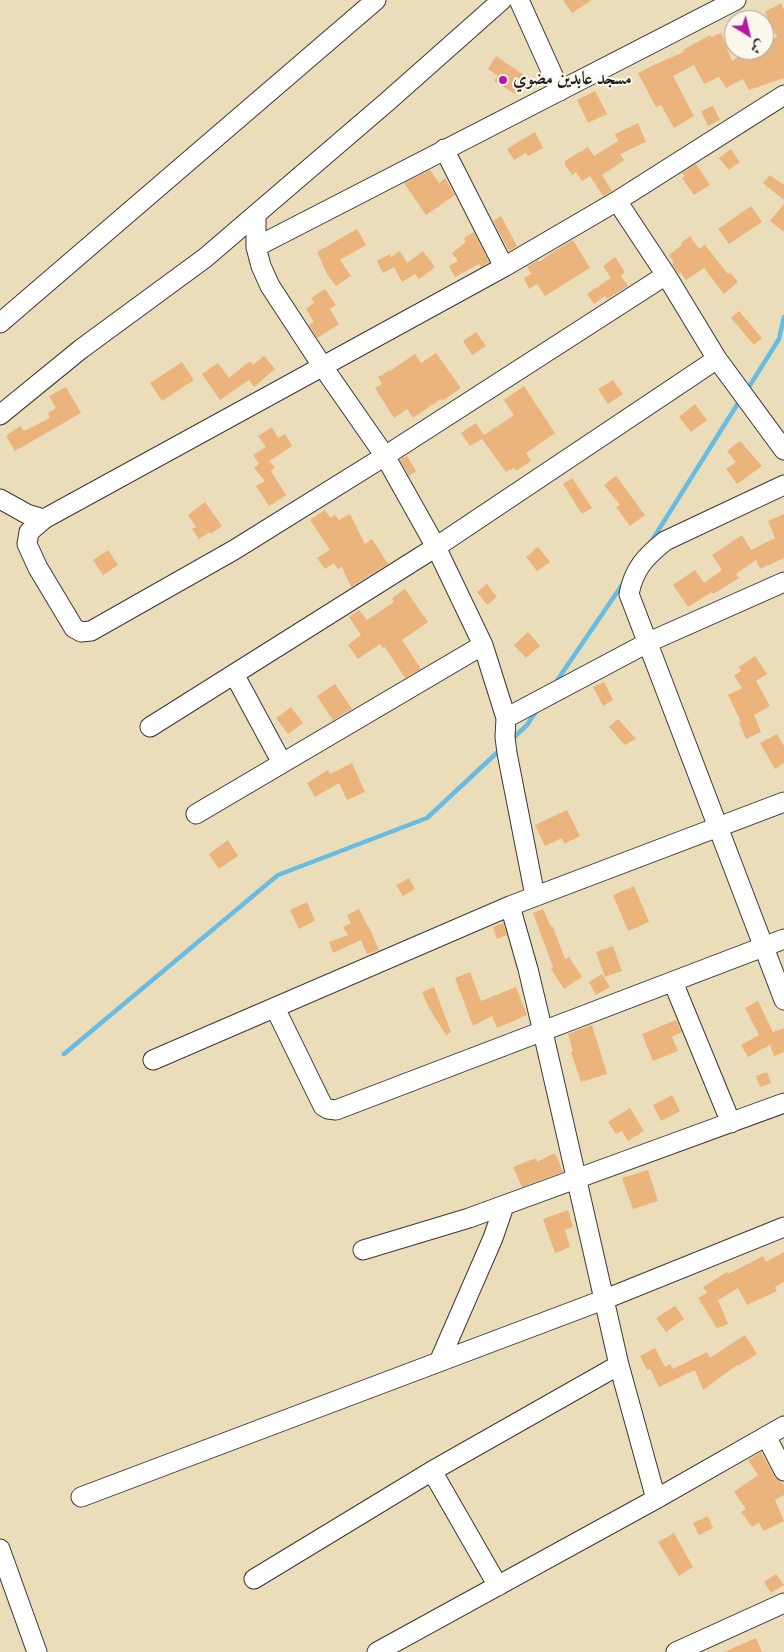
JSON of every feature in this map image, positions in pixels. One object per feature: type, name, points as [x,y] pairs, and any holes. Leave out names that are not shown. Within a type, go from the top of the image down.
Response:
[{"type":"street","points":[[0,323],[376,0]]},
{"type":"street","points":[[0,415],[82,348],[205,258],[502,0]]},
{"type":"street","points":[[519,0],[560,91]]},
{"type":"street","points":[[256,247],[736,0]]},
{"type":"street","points":[[666,274],[385,456],[234,550],[91,631],[81,632],[74,628],[26,544],[29,532],[44,519],[504,268],[617,201],[784,95]]},
{"type":"street","points":[[444,150],[504,268]]},
{"type":"street","points":[[617,201],[666,274],[717,359],[784,450]]},
{"type":"street","points":[[256,215],[256,247],[261,266],[270,286],[385,456],[436,547],[483,645],[506,718],[505,737],[507,753],[535,896]]},
{"type":"street","points":[[150,727],[436,547],[717,359]]},
{"type":"street","points":[[784,485],[665,542],[650,552],[638,568],[632,580],[629,594],[649,642],[784,1000]]},
{"type":"street","points":[[0,499],[28,514],[44,519]]},
{"type":"street","points":[[506,718],[649,642],[784,582]]},
{"type":"street","points":[[196,814],[483,645]]},
{"type":"street","points":[[234,674],[282,763]]},
{"type":"street","points":[[152,1060],[510,906],[784,802]]},
{"type":"street","points":[[510,906],[543,1032],[619,1365],[656,1499]]},
{"type":"street","points":[[275,1008],[323,1106],[328,1110],[336,1110],[784,939]]},
{"type":"street","points":[[673,982],[731,1123]]},
{"type":"street","points":[[363,1250],[504,1206],[526,1196],[577,1180],[784,1102]]},
{"type":"street","points":[[439,1362],[480,1270],[504,1206]]},
{"type":"street","points":[[81,1497],[603,1300],[784,1227]]},
{"type":"street","points":[[254,1579],[432,1470],[619,1365]]},
{"type":"street","points":[[377,1652],[656,1499],[784,1426]]},
{"type":"street","points":[[766,1436],[784,1471]]},
{"type":"street","points":[[432,1470],[498,1586]]},
{"type":"street","points":[[0,1549],[36,1652]]},
{"type":"street","points":[[684,1650],[784,1603]]},
{"type":"building","points":[[563,0],[592,0],[572,13]]},
{"type":"building","points":[[781,3],[784,10],[784,78],[749,90],[743,79],[726,88],[719,77],[704,84],[694,65],[673,76],[694,116],[674,128],[661,105],[656,107],[638,73],[684,52],[683,50],[710,35],[711,37],[721,33],[724,41],[724,60],[774,60],[774,38],[777,37],[774,31],[774,10],[769,10]]},
{"type":"building","points":[[496,56],[527,77],[515,94],[494,81],[498,76],[488,69]]},
{"type":"building","points":[[595,91],[607,114],[588,123],[577,100]]},
{"type":"building","points":[[713,106],[720,120],[708,126],[701,111]]},
{"type":"building","points":[[638,123],[646,142],[620,154],[624,160],[602,175],[612,191],[603,196],[590,176],[582,181],[576,172],[572,175],[565,165],[565,161],[588,147],[594,156],[618,141],[615,134]]},
{"type":"building","points":[[535,132],[543,148],[528,156],[526,153],[514,160],[507,149]]},
{"type":"building","points":[[731,149],[740,162],[729,170],[719,158]]},
{"type":"building","points":[[696,164],[710,185],[694,195],[682,178],[685,176],[682,173]]},
{"type":"building","points":[[430,170],[439,183],[445,178],[455,195],[426,215],[404,183]]},
{"type":"building","points":[[770,175],[784,185],[784,200],[763,183]]},
{"type":"building","points":[[784,204],[784,232],[770,221]]},
{"type":"building","points":[[751,206],[762,222],[729,244],[718,229]]},
{"type":"building","points":[[501,216],[517,246],[509,251],[493,221]]},
{"type":"building","points":[[357,229],[366,245],[340,260],[351,276],[336,286],[328,276],[317,252]]},
{"type":"building","points":[[474,232],[489,262],[481,267],[479,264],[455,277],[449,266],[458,261],[452,253],[466,242],[464,238]]},
{"type":"building","points":[[690,236],[699,249],[705,245],[728,274],[730,272],[738,282],[724,294],[704,268],[686,280],[672,264],[674,263],[669,255]]},
{"type":"building","points":[[573,240],[590,268],[545,296],[537,284],[529,289],[524,278],[531,274],[527,267],[538,260],[539,262]]},
{"type":"building","points":[[400,251],[407,263],[423,251],[435,267],[419,279],[415,274],[402,282],[394,267],[383,273],[377,261],[390,254],[391,257]]},
{"type":"building","points":[[615,257],[625,272],[621,276],[628,286],[607,299],[605,296],[594,304],[587,294],[611,278],[603,266]]},
{"type":"building","points":[[325,289],[336,305],[330,309],[339,324],[317,338],[309,325],[314,322],[306,309],[314,303],[311,298]]},
{"type":"building","points":[[739,311],[762,338],[754,345],[731,318]]},
{"type":"building","points":[[476,332],[486,346],[472,355],[463,341]]},
{"type":"building","points":[[436,353],[461,388],[413,418],[407,409],[394,418],[375,388],[382,384],[378,377],[415,354],[421,363]]},
{"type":"building","points":[[264,356],[275,369],[254,387],[249,380],[220,400],[202,374],[218,363],[229,378],[250,361],[253,365]]},
{"type":"building","points":[[182,362],[194,380],[162,401],[150,383]]},
{"type":"building","points":[[613,380],[623,394],[608,404],[598,389]]},
{"type":"building","points":[[524,386],[555,433],[526,453],[531,461],[516,471],[514,468],[506,472],[482,439],[470,446],[461,433],[476,423],[484,435],[514,415],[504,400]]},
{"type":"building","points":[[66,387],[81,413],[15,451],[6,436],[20,426],[24,431],[50,418],[48,413],[56,408],[49,396]]},
{"type":"building","points":[[695,404],[707,420],[691,432],[679,417]]},
{"type":"building","points":[[272,427],[278,438],[285,434],[292,446],[269,461],[275,467],[271,471],[286,495],[269,506],[256,486],[265,481],[254,468],[259,464],[253,455],[266,447],[258,436]]},
{"type":"building","points":[[740,441],[762,466],[737,484],[726,469],[736,462],[727,451]]},
{"type":"building","points":[[407,456],[416,471],[409,476],[400,460]]},
{"type":"building","points":[[616,476],[645,515],[630,526],[616,507],[620,505],[604,485]]},
{"type":"building","points":[[572,478],[592,508],[582,514],[563,484]]},
{"type":"building","points":[[205,502],[222,526],[211,534],[210,532],[199,539],[192,529],[196,527],[188,515]]},
{"type":"building","points":[[325,510],[330,518],[335,515],[339,520],[350,514],[365,544],[372,539],[388,564],[351,587],[342,567],[338,569],[334,563],[325,569],[317,558],[330,550],[310,520]]},
{"type":"building","points":[[784,514],[784,558],[760,569],[756,560],[736,574],[739,578],[688,607],[673,585],[695,570],[704,583],[722,570],[712,555],[742,535],[751,550],[775,538],[768,521]]},
{"type":"building","points":[[538,547],[550,562],[537,571],[526,557]]},
{"type":"building","points":[[108,550],[118,565],[103,575],[93,560]]},
{"type":"building","points":[[487,584],[497,597],[487,605],[477,592]]},
{"type":"building","points":[[405,589],[428,622],[402,640],[421,669],[405,678],[385,647],[382,648],[380,644],[358,659],[348,645],[361,635],[349,617],[359,610],[367,620],[394,602],[392,598]]},
{"type":"building","points":[[528,632],[540,646],[526,658],[514,645]]},
{"type":"building","points":[[755,656],[767,674],[756,681],[770,706],[754,715],[761,732],[746,739],[739,722],[741,722],[728,695],[742,688],[734,676],[741,671],[739,667]]},
{"type":"building","points":[[604,682],[613,700],[603,706],[593,687]]},
{"type":"building","points":[[335,684],[352,709],[333,720],[317,696]]},
{"type":"building","points":[[291,707],[303,723],[288,734],[276,718]]},
{"type":"building","points":[[618,719],[636,739],[625,745],[609,727]]},
{"type":"building","points":[[777,734],[784,746],[784,763],[775,769],[760,743]]},
{"type":"building","points":[[352,763],[365,792],[347,800],[339,783],[315,797],[307,783],[328,770],[330,774]]},
{"type":"building","points":[[567,810],[580,836],[564,844],[562,838],[545,846],[535,825]]},
{"type":"building","points":[[228,840],[238,856],[219,869],[209,854]]},
{"type":"building","points":[[409,878],[415,889],[403,896],[396,885]]},
{"type":"building","points":[[634,886],[649,922],[628,931],[613,895]]},
{"type":"building","points":[[307,902],[315,921],[299,929],[290,910]]},
{"type":"building","points":[[359,909],[379,950],[367,954],[361,940],[333,953],[329,942],[348,935],[343,927],[351,923],[347,915]]},
{"type":"building","points":[[543,909],[551,927],[553,927],[565,959],[569,957],[582,977],[564,989],[551,969],[553,967],[533,913]]},
{"type":"building","points":[[503,923],[507,935],[497,939],[493,927]]},
{"type":"building","points":[[613,946],[622,971],[605,977],[596,952]]},
{"type":"building","points":[[470,972],[481,1001],[516,987],[527,1015],[497,1028],[492,1016],[473,1026],[455,978]]},
{"type":"building","points":[[602,974],[610,987],[596,995],[589,982]]},
{"type":"building","points":[[434,987],[451,1032],[446,1035],[429,1008],[422,992]]},
{"type":"building","points":[[758,1001],[773,1032],[784,1028],[784,1052],[774,1056],[770,1045],[748,1057],[741,1045],[759,1035],[745,1008]]},
{"type":"building","points":[[676,1020],[682,1032],[672,1037],[678,1051],[653,1061],[642,1034]]},
{"type":"building","points":[[592,1025],[607,1074],[581,1082],[571,1052],[573,1051],[568,1034]]},
{"type":"building","points":[[767,1072],[771,1083],[760,1087],[756,1076]]},
{"type":"building","points":[[672,1095],[680,1111],[661,1121],[653,1105]]},
{"type":"building","points":[[630,1108],[644,1131],[628,1141],[622,1131],[616,1134],[608,1122]]},
{"type":"building","points":[[555,1153],[563,1172],[522,1187],[513,1167],[536,1158],[537,1162]]},
{"type":"building","points":[[648,1170],[658,1201],[633,1209],[622,1178]]},
{"type":"building","points":[[568,1210],[573,1227],[565,1230],[570,1247],[555,1253],[543,1219]]},
{"type":"building","points":[[784,1252],[784,1282],[775,1287],[777,1291],[747,1305],[738,1288],[718,1300],[728,1324],[717,1328],[698,1298],[707,1293],[703,1287],[727,1272],[728,1274],[763,1256],[766,1262]]},
{"type":"building","points":[[675,1306],[684,1319],[666,1332],[656,1318]]},
{"type":"building","points":[[745,1335],[757,1354],[737,1365],[703,1390],[695,1370],[659,1387],[650,1369],[647,1370],[640,1356],[655,1348],[665,1367],[670,1364],[673,1369],[707,1352],[710,1358]]},
{"type":"building","points":[[761,1452],[774,1476],[784,1485],[784,1495],[775,1500],[784,1521],[764,1531],[759,1523],[752,1527],[741,1512],[746,1509],[734,1492],[758,1475],[748,1460]]},
{"type":"building","points":[[708,1516],[713,1528],[699,1535],[693,1523]]},
{"type":"building","points":[[674,1533],[693,1567],[679,1576],[658,1542]]},
{"type":"building","points":[[776,1574],[784,1585],[771,1593],[764,1582]]},
{"type":"building","points":[[756,1638],[762,1652],[724,1652]]},
{"type":"waterway","points":[[747,390],[779,339],[784,317]]},
{"type":"waterway","points":[[651,542],[740,400]]},
{"type":"waterway","points":[[554,685],[624,582]]},
{"type":"waterway","points":[[511,740],[527,725],[537,710]]},
{"type":"waterway","points":[[64,1054],[278,875],[427,818],[502,748]]},
{"type":"place","name":"مسجد عابدين مضوي","points":[[503,80]]}]
